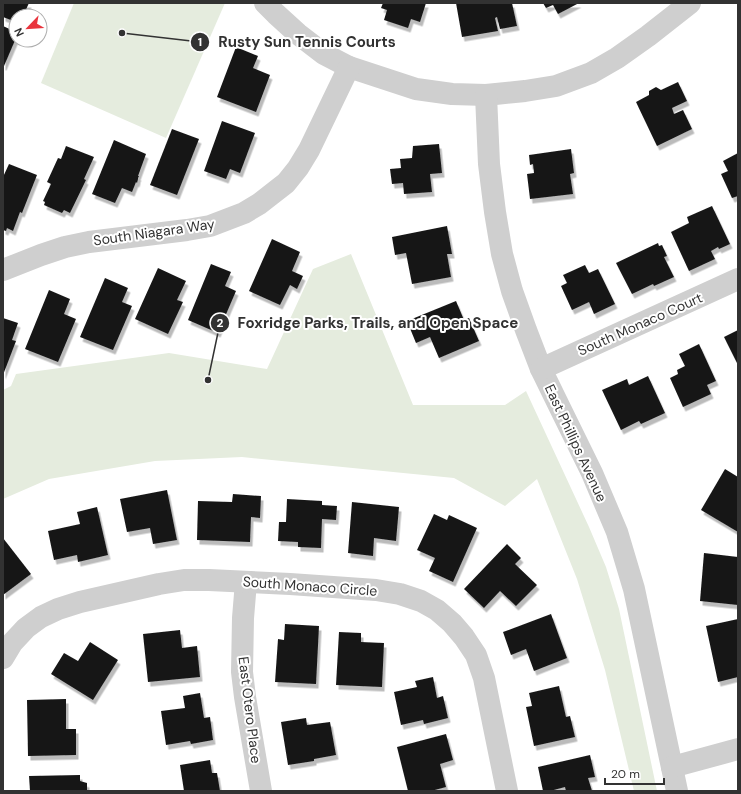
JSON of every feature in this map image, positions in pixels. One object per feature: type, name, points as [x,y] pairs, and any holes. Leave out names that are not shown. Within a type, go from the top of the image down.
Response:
[{"type":"street","points":[[266,3],[298,34],[324,54],[349,67],[416,89],[452,94],[486,95],[556,86],[591,73],[617,58],[690,3]]},
{"type":"street","name":"South Niagara Way","points":[[3,270],[65,247],[89,242],[210,226],[244,213],[259,204],[286,183],[298,168],[309,150],[349,67]]},
{"type":"street","name":"East Phillips Avenue","points":[[486,95],[489,164],[495,212],[502,254],[512,291],[541,369],[592,473],[617,532],[634,589],[677,791]]},
{"type":"street","name":"South Monaco Court","points":[[541,369],[738,279]]},
{"type":"street","name":"South Monaco Circle","points":[[3,658],[12,643],[26,628],[58,609],[80,602],[159,584],[184,580],[209,580],[376,590],[400,594],[422,601],[437,610],[452,623],[476,655],[484,678],[507,791]]},
{"type":"street","name":"East Otero Place","points":[[246,582],[243,618],[242,672],[261,791]]},
{"type":"street","points":[[672,767],[738,749]]},
{"type":"shaded area","points":[[74,3],[225,3],[166,138],[41,83]]},
{"type":"shaded area","points":[[351,254],[413,405],[505,405],[526,391],[606,567],[619,609],[657,791],[634,791],[605,670],[577,579],[537,479],[505,506],[454,478],[242,457],[155,461],[49,479],[3,499],[3,390],[11,386],[16,374],[169,353],[267,369],[313,269]]},
{"type":"building","points":[[3,3],[29,3],[27,8],[8,8],[8,19],[3,17]]},
{"type":"building","points":[[383,3],[426,3],[420,22],[411,19],[408,28],[384,20],[387,10],[381,8]]},
{"type":"building","points":[[456,3],[512,3],[517,26],[500,29],[497,17],[495,18],[498,31],[462,37]]},
{"type":"building","points":[[543,3],[579,3],[558,14],[553,5],[546,8]]},
{"type":"building","points":[[3,26],[8,28],[8,48],[12,48],[3,66]]},
{"type":"building","points":[[236,47],[258,56],[253,68],[270,75],[256,112],[217,97]]},
{"type":"building","points":[[678,82],[687,101],[672,108],[674,114],[683,110],[692,129],[657,146],[636,102],[649,95],[649,91],[656,87],[661,90]]},
{"type":"building","points":[[222,121],[255,133],[240,173],[230,169],[226,179],[204,171]]},
{"type":"building","points":[[172,129],[199,139],[177,195],[150,185]]},
{"type":"building","points":[[114,140],[146,154],[137,183],[136,182],[132,192],[122,188],[115,203],[92,194]]},
{"type":"building","points":[[439,144],[442,173],[430,174],[432,192],[404,194],[403,183],[392,184],[390,169],[401,168],[400,159],[412,158],[413,146]]},
{"type":"building","points":[[66,146],[94,157],[84,179],[86,180],[70,213],[64,210],[62,213],[44,205],[45,202],[43,201],[51,184],[47,182],[58,158],[61,159]]},
{"type":"building","points":[[571,149],[574,173],[570,174],[573,194],[530,199],[527,174],[534,173],[533,164],[530,165],[529,155]]},
{"type":"building","points":[[738,153],[738,196],[732,198],[721,174],[728,171],[723,161]]},
{"type":"building","points":[[9,164],[37,175],[13,231],[7,228],[6,231],[3,230],[3,177]]},
{"type":"building","points":[[712,206],[730,244],[719,249],[718,247],[711,251],[715,259],[689,271],[671,232],[689,223],[687,217]]},
{"type":"building","points":[[447,226],[452,254],[447,254],[451,277],[412,284],[406,253],[395,255],[392,237]]},
{"type":"building","points":[[272,239],[300,252],[292,271],[303,276],[297,289],[290,285],[280,305],[249,291]]},
{"type":"building","points":[[658,243],[659,246],[662,245],[667,256],[664,257],[674,277],[654,286],[653,284],[632,294],[616,263]]},
{"type":"building","points":[[211,264],[231,272],[225,286],[236,291],[218,333],[188,320]]},
{"type":"building","points":[[585,265],[589,273],[598,269],[615,304],[594,314],[589,302],[572,310],[561,286],[567,283],[563,275]]},
{"type":"building","points":[[158,268],[186,281],[177,300],[183,302],[168,334],[135,319]]},
{"type":"building","points":[[105,278],[128,288],[122,302],[132,306],[113,350],[80,337]]},
{"type":"building","points":[[49,290],[70,299],[64,314],[76,319],[58,362],[25,349]]},
{"type":"building","points":[[456,301],[464,320],[469,318],[479,341],[439,358],[430,337],[416,343],[407,321]]},
{"type":"building","points":[[3,318],[18,323],[12,340],[16,341],[3,375]]},
{"type":"building","points":[[738,330],[738,365],[724,337]]},
{"type":"building","points":[[699,344],[716,381],[707,385],[711,394],[683,407],[670,378],[678,374],[677,370],[685,366],[679,354]]},
{"type":"building","points":[[648,376],[665,413],[641,424],[639,421],[621,430],[602,390],[627,379],[629,385]]},
{"type":"building","points":[[725,469],[738,477],[738,532],[701,510]]},
{"type":"building","points":[[167,490],[177,540],[153,544],[150,528],[127,532],[120,499]]},
{"type":"building","points":[[233,494],[261,496],[260,518],[251,517],[250,542],[197,540],[198,501],[232,502]]},
{"type":"building","points":[[287,499],[322,501],[322,505],[337,506],[336,520],[322,519],[321,548],[298,547],[298,542],[278,541],[279,522],[286,522]]},
{"type":"building","points":[[352,502],[399,507],[396,541],[374,538],[373,556],[348,553]]},
{"type":"building","points":[[97,507],[108,555],[78,562],[77,555],[54,560],[48,531],[80,524],[77,512]]},
{"type":"building","points":[[434,514],[447,520],[449,515],[477,528],[453,582],[429,571],[435,558],[417,550]]},
{"type":"building","points":[[3,538],[31,574],[3,595]]},
{"type":"building","points":[[507,544],[521,558],[515,564],[537,585],[516,606],[500,591],[484,608],[464,589]]},
{"type":"building","points":[[704,553],[738,557],[738,605],[700,601]]},
{"type":"building","points":[[551,614],[567,658],[534,671],[526,649],[511,655],[503,632]]},
{"type":"building","points":[[738,619],[738,677],[718,682],[706,626]]},
{"type":"building","points":[[285,624],[319,626],[316,684],[275,682],[278,639],[284,640]]},
{"type":"building","points":[[180,630],[182,648],[197,646],[200,677],[148,682],[143,634]]},
{"type":"building","points":[[339,632],[361,633],[361,642],[384,643],[382,687],[336,685]]},
{"type":"building","points":[[90,642],[118,660],[93,700],[51,674],[64,653],[78,661]]},
{"type":"building","points":[[433,677],[437,698],[443,696],[448,718],[424,724],[423,720],[401,725],[394,692],[417,687],[415,681]]},
{"type":"building","points":[[559,686],[566,717],[570,716],[575,737],[534,746],[526,707],[532,706],[529,693]]},
{"type":"building","points":[[200,693],[204,718],[210,717],[213,740],[191,744],[190,741],[166,745],[161,711],[185,708],[183,696]]},
{"type":"building","points":[[66,699],[66,729],[76,729],[76,755],[28,756],[27,700]]},
{"type":"building","points":[[306,718],[307,725],[330,722],[336,755],[314,759],[314,761],[288,765],[281,722]]},
{"type":"building","points":[[446,734],[453,760],[440,764],[446,787],[431,791],[408,791],[397,747]]},
{"type":"building","points":[[590,755],[595,777],[588,778],[592,791],[566,791],[565,787],[550,791],[543,791],[538,767]]},
{"type":"building","points":[[210,760],[212,773],[217,773],[220,791],[184,791],[180,765]]},
{"type":"building","points":[[80,775],[80,781],[87,783],[87,791],[30,791],[29,776]]},
{"type":"place","name":"Rusty Sun Tennis Courts","points":[[122,33]]},
{"type":"place","name":"Foxridge Parks, Trails, and Open Space","points":[[208,380]]}]
